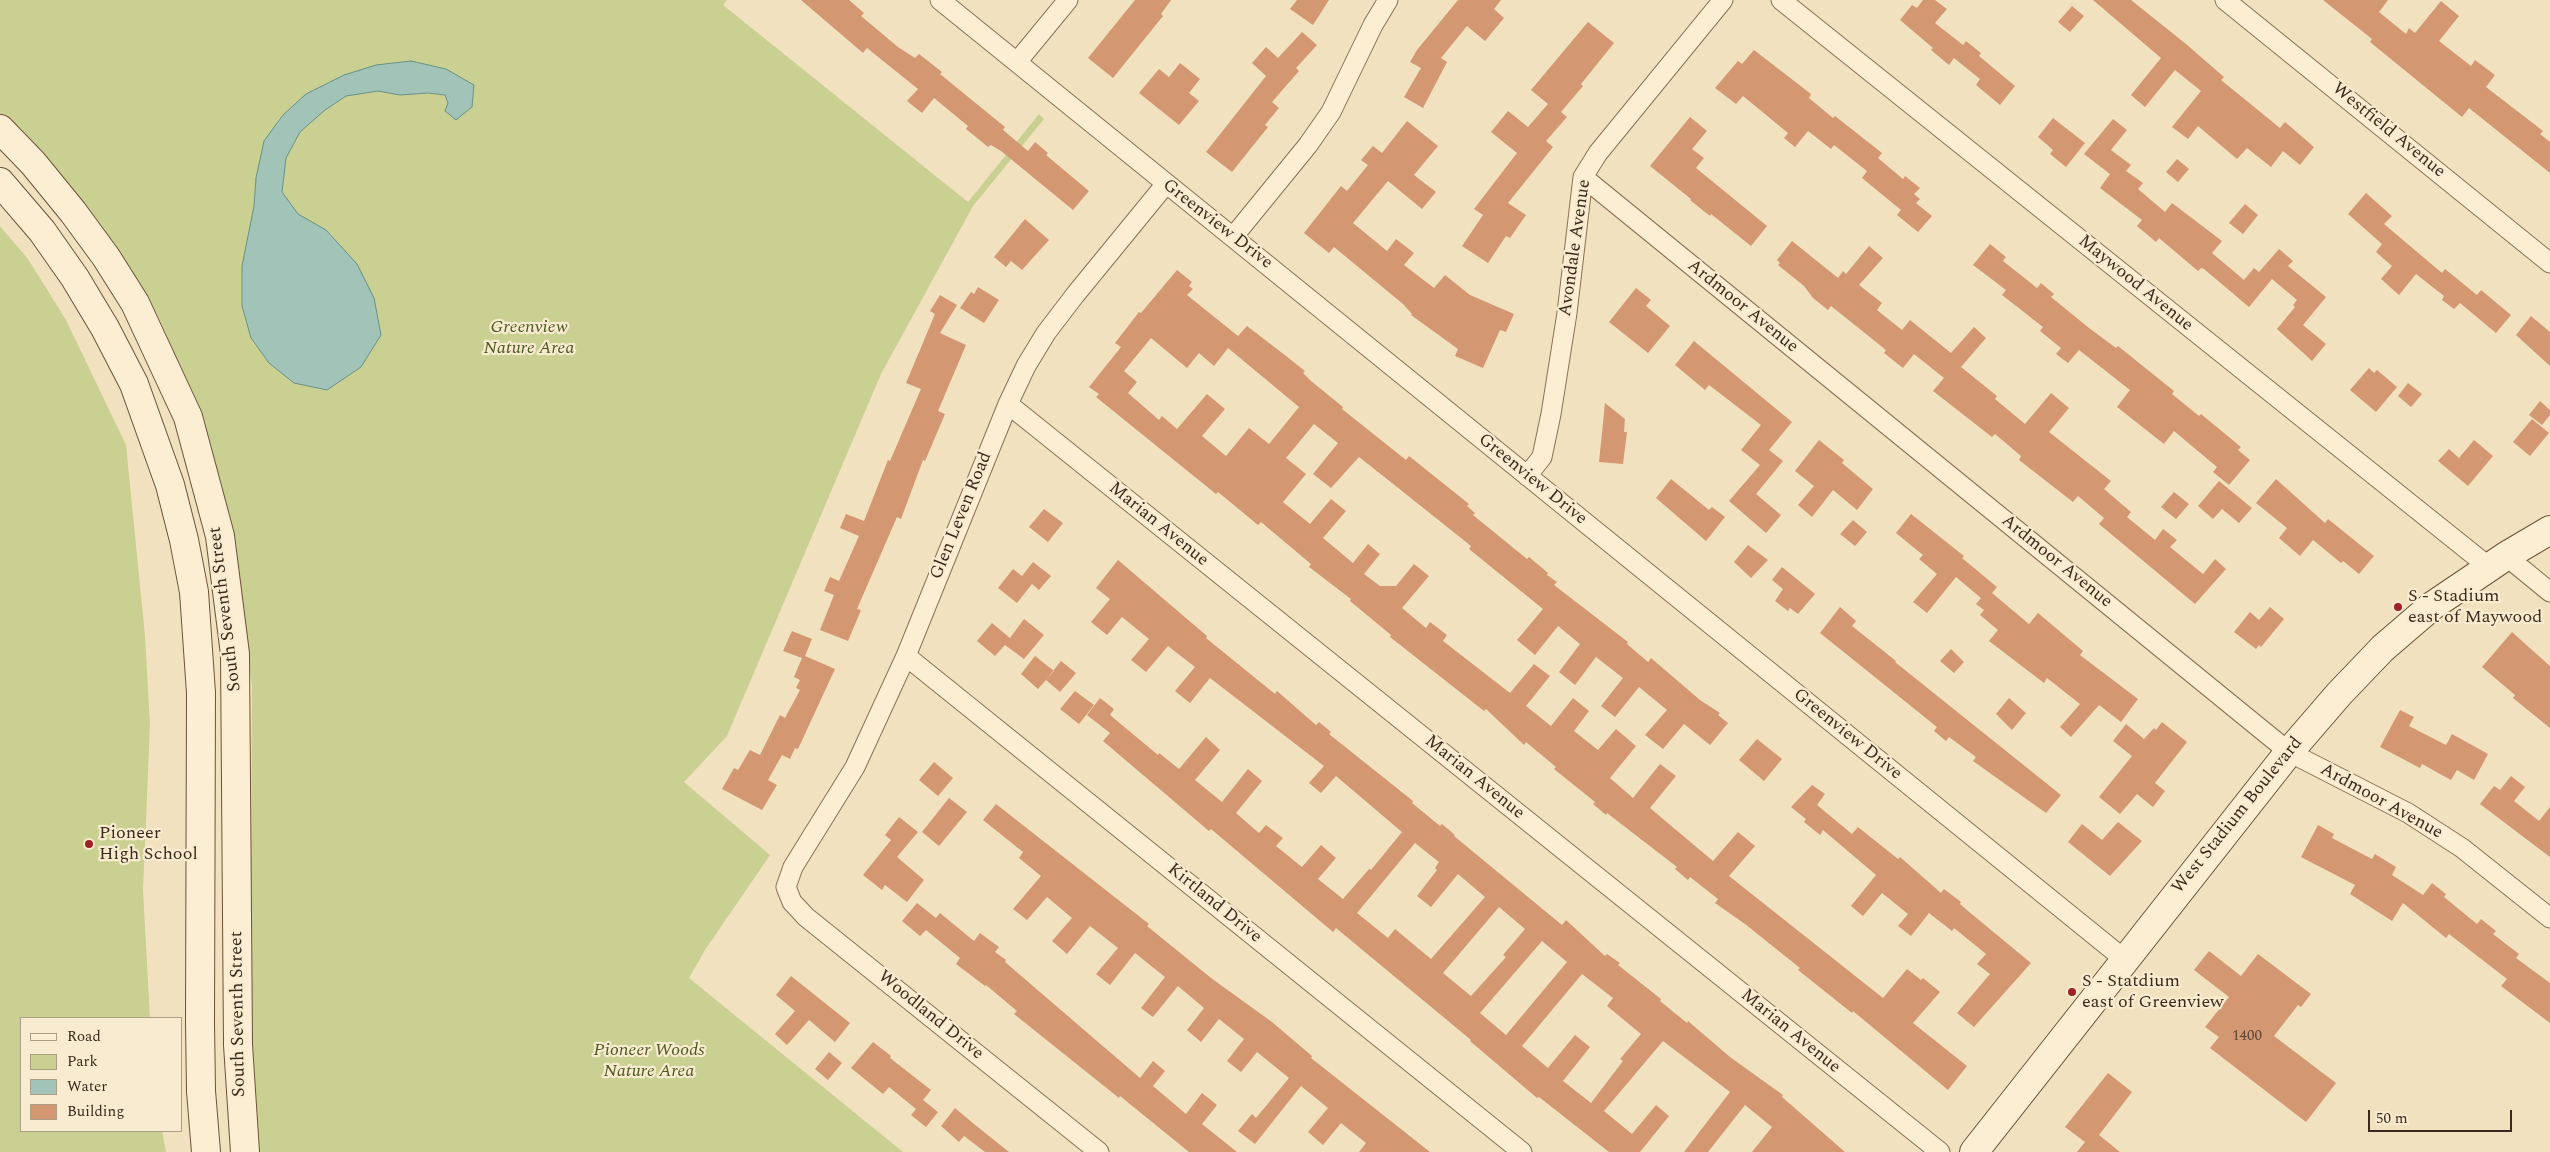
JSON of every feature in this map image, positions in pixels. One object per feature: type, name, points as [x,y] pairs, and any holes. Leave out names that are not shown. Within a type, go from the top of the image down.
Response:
[{"type":"street","name":"Greenview Drive","points":[[940,0],[2124,959]]},
{"type":"street","points":[[1017,62],[1068,0]]},
{"type":"street","points":[[1233,237],[1308,145],[1331,112],[1373,25],[1388,0]]},
{"type":"street","name":"Avondale Avenue","points":[[1527,476],[1542,457],[1551,414],[1567,313],[1583,177],[1598,153],[1723,0]]},
{"type":"street","name":"Maywood Avenue","points":[[1781,0],[2497,562],[2550,592]]},
{"type":"street","name":"Westfield Avenue","points":[[2225,0],[2550,263]]},
{"type":"street","name":"South Seventh Street","points":[[0,129],[33,163],[73,212],[106,257],[135,303],[188,417],[220,536],[235,654],[238,1045],[245,1152]]},
{"type":"street","name":"Ardmoor Avenue","points":[[1583,177],[2289,752],[2408,813],[2462,848],[2550,918]]},
{"type":"street","name":"South Seventh Street","points":[[0,182],[42,230],[76,278],[126,368],[154,437],[170,485],[184,540],[194,592],[201,693],[200,1022],[201,1091],[206,1152]]},
{"type":"street","name":"Glen Leven Road","points":[[793,867],[855,767],[906,656],[1008,404],[1026,366],[1046,333],[1165,184]]},
{"type":"street","name":"Marian Avenue","points":[[1008,404],[1940,1152]]},
{"type":"street","name":"West Stadium Boulevard","points":[[1974,1152],[2124,959],[2289,752],[2382,648],[2432,606],[2497,562],[2550,530]]},
{"type":"street","name":"Kirtland Drive","points":[[906,656],[1522,1152]]},
{"type":"street","name":"Woodland Drive","points":[[793,867],[786,887],[792,902],[806,918],[1099,1152]]},
{"type":"green space","name":"Greenview Nature Area","points":[[0,0],[727,0],[723,5],[968,202],[1039,114],[1044,119],[973,206],[881,374],[727,736],[684,782],[770,855],[705,950],[689,978],[903,1152],[258,1152],[250,1042],[252,686],[230,516],[195,403],[158,316],[116,246],[91,214],[0,113]]},
{"type":"green space","name":"Pioneer High School","points":[[0,226],[28,259],[66,320],[126,445],[145,636],[150,725],[143,890],[150,1017],[20,1017],[20,1132],[162,1132],[166,1152],[0,1152]]},
{"type":"water","points":[[411,61],[446,69],[474,85],[472,107],[456,120],[445,111],[448,103],[445,95],[428,93],[400,95],[378,91],[346,96],[325,110],[300,132],[286,158],[282,192],[298,214],[326,230],[357,264],[374,298],[381,335],[361,367],[327,390],[294,383],[269,363],[251,338],[242,306],[242,266],[264,141],[283,115],[306,94],[344,75],[376,65]]},
{"type":"building","points":[[801,0],[849,0],[864,13],[861,16],[898,47],[915,58],[919,54],[942,72],[940,74],[1005,127],[1003,130],[1028,151],[1035,142],[1048,153],[1046,155],[1089,191],[1073,210],[1001,151],[991,145],[988,147],[966,129],[968,126],[934,98],[922,113],[907,101],[918,89],[867,48],[863,53]]},
{"type":"building","points":[[1135,0],[1171,0],[1161,14],[1163,16],[1113,78],[1088,58]]},
{"type":"building","points":[[1297,0],[1329,0],[1313,25],[1290,9]]},
{"type":"building","points":[[1458,0],[1501,0],[1494,9],[1504,18],[1485,41],[1467,26],[1441,58],[1447,62],[1423,108],[1404,97],[1421,68],[1410,62],[1417,50]]},
{"type":"building","points":[[1923,0],[1935,0],[1947,9],[1935,23],[1963,45],[1966,41],[1981,53],[1979,56],[2015,86],[2000,105],[1976,85],[1980,79],[1954,58],[1949,65],[1931,50],[1933,48],[1900,20],[1912,5],[1917,8]]},
{"type":"building","points":[[2093,0],[2131,0],[2186,44],[2224,77],[2221,80],[2280,128],[2285,122],[2314,147],[2300,165],[2283,151],[2271,167],[2247,148],[2237,159],[2198,126],[2188,139],[2172,127],[2201,91],[2175,70],[2145,107],[2131,95],[2161,58]]},
{"type":"building","points":[[2323,0],[2388,0],[2379,12],[2406,34],[2409,28],[2415,33],[2441,1],[2459,16],[2439,41],[2471,66],[2475,60],[2495,75],[2486,87],[2543,131],[2540,134],[2550,142],[2550,173],[2469,108],[2462,117],[2370,42],[2372,39]]},
{"type":"building","points":[[2072,6],[2084,16],[2070,32],[2058,22]]},
{"type":"building","points":[[1588,22],[1614,43],[1581,84],[1583,86],[1561,112],[1567,117],[1546,141],[1553,147],[1508,203],[1526,215],[1510,238],[1506,236],[1488,263],[1462,246],[1483,215],[1474,209],[1517,153],[1491,132],[1508,111],[1528,127],[1548,104],[1531,90]]},
{"type":"building","points":[[1302,32],[1317,45],[1296,68],[1299,71],[1272,102],[1279,108],[1265,125],[1268,127],[1232,172],[1206,152],[1266,76],[1252,63],[1266,47],[1278,58]]},
{"type":"building","points":[[1754,50],[1811,94],[1809,98],[1833,118],[1835,116],[1882,153],[1878,158],[1903,179],[1905,176],[1920,188],[1914,194],[1920,199],[1916,203],[1932,216],[1918,232],[1897,215],[1901,210],[1862,178],[1867,171],[1834,145],[1831,149],[1808,131],[1795,147],[1784,138],[1788,133],[1743,96],[1736,104],[1715,88],[1738,61],[1742,64]]},
{"type":"building","points":[[1180,63],[1200,79],[1189,93],[1199,101],[1179,125],[1139,93],[1159,69],[1169,77]]},
{"type":"building","points":[[1690,117],[1707,131],[1692,149],[1704,158],[1696,168],[1767,226],[1751,246],[1711,214],[1710,216],[1650,166]]},
{"type":"building","points":[[2053,118],[2085,143],[2066,167],[2050,154],[2053,150],[2038,137]]},
{"type":"building","points":[[2113,119],[2127,130],[2111,150],[2131,165],[2126,171],[2143,183],[2138,189],[2165,212],[2172,203],[2222,241],[2212,253],[2244,280],[2254,268],[2259,272],[2279,249],[2293,261],[2288,266],[2326,297],[2303,325],[2326,344],[2312,361],[2277,329],[2295,307],[2293,305],[2297,300],[2272,279],[2249,307],[2204,269],[2201,268],[2198,271],[2159,238],[2156,242],[2137,226],[2142,220],[2100,188],[2110,174],[2084,154]]},
{"type":"building","points":[[1407,121],[1438,146],[1414,175],[1436,192],[1422,209],[1388,181],[1353,223],[1387,251],[1396,239],[1414,253],[1404,265],[1434,288],[1445,275],[1470,295],[1514,314],[1506,332],[1500,330],[1483,368],[1455,356],[1458,349],[1411,315],[1403,304],[1334,247],[1329,253],[1304,233],[1341,186],[1347,191],[1368,165],[1361,160],[1373,146],[1382,153]]},
{"type":"building","points":[[2177,159],[2189,169],[2178,182],[2166,172]]},
{"type":"building","points":[[2366,193],[2392,216],[2384,224],[2442,273],[2445,269],[2477,295],[2481,290],[2511,315],[2496,333],[2460,303],[2454,309],[2442,300],[2444,296],[2416,274],[2399,295],[2381,279],[2392,266],[2376,252],[2382,244],[2348,214]]},
{"type":"building","points":[[2245,204],[2258,215],[2243,234],[2229,223]]},
{"type":"building","points":[[1025,219],[1049,240],[1022,270],[1011,261],[1006,267],[994,257]]},
{"type":"building","points":[[1792,241],[1838,278],[1843,271],[1846,274],[1869,246],[1883,258],[1859,285],[1882,303],[1877,310],[1902,330],[1910,320],[1951,353],[1974,327],[1986,338],[1961,367],[1997,396],[1995,399],[2025,424],[2051,393],[2069,408],[2049,432],[2111,481],[2104,489],[2131,512],[2127,517],[2155,540],[2163,529],[2177,540],[2170,547],[2203,574],[2215,559],[2226,569],[2195,604],[2099,524],[2104,518],[2078,496],[2073,502],[2019,460],[2021,456],[1995,434],[1992,437],[1933,391],[1944,378],[1914,354],[1903,368],[1884,353],[1886,350],[1831,306],[1828,310],[1813,298],[1804,286],[1778,265],[1780,263],[1777,260]]},
{"type":"building","points":[[1990,244],[2006,257],[2003,261],[2037,288],[2041,283],[2054,294],[2051,297],[2116,348],[2118,346],[2174,391],[2172,394],[2199,416],[2201,414],[2241,447],[2238,450],[2250,460],[2229,485],[2213,472],[2217,467],[2174,431],[2164,444],[2117,407],[2130,390],[2079,350],[2068,363],[2056,354],[2061,348],[2040,331],[2043,327],[2002,295],[2006,290],[1973,265]]},
{"type":"building","points":[[1177,270],[1192,282],[1189,286],[1193,289],[1187,295],[1238,336],[1247,326],[1286,356],[1305,371],[1303,373],[1343,407],[1342,409],[1406,460],[1409,456],[1469,504],[1467,506],[1475,513],[1473,515],[1527,559],[1529,557],[1548,573],[1547,575],[1557,582],[1554,585],[1628,642],[1627,644],[1648,662],[1651,658],[1700,700],[1720,713],[1718,715],[1728,723],[1710,745],[1684,724],[1663,749],[1645,735],[1667,710],[1639,687],[1615,717],[1601,706],[1623,678],[1596,657],[1575,685],[1559,672],[1580,644],[1558,626],[1535,655],[1517,640],[1543,609],[1469,549],[1471,546],[1359,457],[1331,488],[1313,474],[1338,443],[1314,424],[1286,458],[1306,474],[1283,502],[1310,524],[1331,499],[1346,511],[1323,538],[1353,563],[1368,544],[1380,554],[1364,574],[1380,586],[1396,586],[1414,564],[1429,576],[1402,608],[1426,628],[1430,622],[1447,635],[1443,641],[1510,693],[1534,664],[1550,676],[1526,706],[1551,726],[1573,698],[1589,711],[1574,731],[1598,750],[1616,729],[1636,746],[1610,778],[1633,798],[1660,764],[1676,776],[1650,808],[1713,861],[1738,832],[1755,846],[1729,876],[1883,998],[1907,969],[1921,980],[1923,978],[1940,992],[1913,1023],[1967,1066],[1948,1090],[1853,1011],[1852,1013],[1798,970],[1800,968],[1745,924],[1715,903],[1718,899],[1690,877],[1688,880],[1675,869],[1677,867],[1607,813],[1606,815],[1593,804],[1595,802],[1554,769],[1556,767],[1526,742],[1524,745],[1486,709],[1484,711],[1390,637],[1391,635],[1350,601],[1351,599],[1309,567],[1311,564],[1261,522],[1258,525],[1218,492],[1216,494],[1096,397],[1099,394],[1089,387],[1121,347],[1115,343],[1139,312],[1141,313]],"holes":[[[1151,338],[1187,368],[1199,353],[1214,366],[1228,348],[1299,407],[1269,444],[1249,428],[1226,456],[1202,436],[1225,409],[1207,394],[1177,429],[1162,416],[1159,420],[1128,393],[1137,382],[1124,371]]]},
{"type":"building","points":[[978,287],[999,300],[984,323],[960,308],[971,292],[974,294]]},
{"type":"building","points":[[1636,288],[1651,300],[1646,306],[1670,326],[1648,353],[1609,322]]},
{"type":"building","points":[[940,295],[957,305],[940,333],[966,345],[938,411],[945,414],[925,461],[923,460],[901,519],[897,517],[857,609],[861,610],[848,641],[820,630],[834,595],[824,591],[830,577],[839,581],[859,536],[840,528],[846,514],[864,521],[888,460],[890,461],[921,389],[906,383],[935,314],[930,311]]},
{"type":"building","points":[[2531,316],[2550,332],[2550,366],[2516,335]]},
{"type":"building","points":[[1694,341],[1792,422],[1769,450],[1783,461],[1756,494],[1781,515],[1766,533],[1729,501],[1760,465],[1741,450],[1761,425],[1709,385],[1705,390],[1675,365]]},
{"type":"building","points":[[2369,368],[2374,373],[2377,370],[2397,387],[2376,412],[2350,390]]},
{"type":"building","points":[[2408,383],[2422,394],[2411,407],[2398,396]]},
{"type":"building","points":[[2540,401],[2550,410],[2550,415],[2542,425],[2529,415]]},
{"type":"building","points":[[1605,403],[1625,419],[1624,432],[1627,432],[1623,464],[1599,462]]},
{"type":"building","points":[[2532,419],[2549,433],[2530,456],[2513,442]]},
{"type":"building","points":[[1819,440],[1844,460],[1842,463],[1873,489],[1857,510],[1833,490],[1812,517],[1798,505],[1814,486],[1795,471]]},
{"type":"building","points":[[2474,440],[2493,456],[2468,486],[2438,461],[2449,449],[2459,458]]},
{"type":"building","points":[[1671,479],[1709,510],[1712,507],[1725,517],[1706,541],[1656,498]]},
{"type":"building","points":[[2276,479],[2325,523],[2328,519],[2374,556],[2359,574],[2343,561],[2341,563],[2313,540],[2300,556],[2279,538],[2287,528],[2256,503]]},
{"type":"building","points":[[2219,481],[2252,508],[2239,523],[2222,509],[2213,519],[2198,506]]},
{"type":"building","points":[[2174,492],[2189,504],[2176,519],[2161,507]]},
{"type":"building","points":[[1044,509],[1063,523],[1048,542],[1029,527]]},
{"type":"building","points":[[1911,514],[1964,556],[1962,558],[1997,587],[1992,593],[2029,624],[2038,613],[2083,651],[2080,655],[2138,699],[2121,722],[2099,705],[2071,737],[2060,727],[2080,704],[2047,678],[2044,683],[1989,641],[1998,630],[1980,615],[1984,610],[1976,604],[1981,598],[1956,577],[1927,613],[1913,602],[1937,574],[1919,559],[1923,555],[1896,533]]},
{"type":"building","points":[[1853,520],[1867,532],[1855,546],[1840,534]]},
{"type":"building","points":[[1748,545],[1768,560],[1751,578],[1734,562]]},
{"type":"building","points":[[1118,560],[1207,636],[1206,638],[1275,694],[1277,691],[1316,725],[1319,722],[1331,732],[1329,734],[1413,801],[1412,803],[1440,826],[1442,824],[1562,925],[1566,920],[1605,956],[1607,954],[1620,963],[1618,965],[1661,999],[1660,1001],[1687,1023],[1688,1021],[1730,1057],[1783,1095],[1782,1097],[1845,1152],[1752,1152],[1772,1127],[1745,1105],[1708,1152],[1684,1152],[1730,1092],[1663,1041],[1604,1111],[1632,1134],[1656,1105],[1669,1116],[1640,1152],[1609,1152],[1539,1097],[1537,1098],[1471,1040],[1336,928],[1333,932],[1211,829],[1209,831],[1103,741],[1110,733],[1087,715],[1100,698],[1114,709],[1110,715],[1158,755],[1159,753],[1179,769],[1206,737],[1220,750],[1195,780],[1222,802],[1248,769],[1262,781],[1236,813],[1259,833],[1266,825],[1283,838],[1276,846],[1302,867],[1321,845],[1336,858],[1318,879],[1343,899],[1369,869],[1371,870],[1402,832],[1336,776],[1321,793],[1309,783],[1324,766],[1210,678],[1190,703],[1175,691],[1195,667],[1168,646],[1146,672],[1131,660],[1149,639],[1122,617],[1107,635],[1091,622],[1110,599],[1096,588]],"holes":[[[1415,843],[1439,862],[1435,868],[1437,870],[1417,896],[1431,907],[1458,874],[1485,897],[1431,959],[1395,929],[1388,938],[1357,913]],[[1499,907],[1525,929],[1503,955],[1506,957],[1471,996],[1443,973]],[[1542,941],[1567,962],[1506,1035],[1480,1013]],[[1582,974],[1613,998],[1607,1006],[1641,1034],[1620,1059],[1623,1061],[1591,1103],[1563,1081],[1590,1047],[1575,1035],[1548,1068],[1522,1046]]]},
{"type":"building","points":[[1033,562],[1051,576],[1039,590],[1032,584],[1017,603],[998,588],[1013,569],[1022,576]]},
{"type":"building","points":[[1782,567],[1815,594],[1798,614],[1790,608],[1788,611],[1775,601],[1783,589],[1772,580]]},
{"type":"building","points":[[1840,607],[1856,621],[1852,626],[2061,795],[2046,813],[1973,761],[1976,757],[1949,737],[1946,741],[1934,731],[1937,727],[1820,633]]},
{"type":"building","points":[[2270,607],[2284,619],[2261,647],[2259,645],[2256,649],[2234,632],[2250,612],[2259,620]]},
{"type":"building","points":[[1024,619],[1044,635],[1024,659],[1005,645],[995,656],[977,641],[992,623],[1010,638]]},
{"type":"building","points":[[792,631],[812,639],[805,656],[835,669],[798,749],[795,748],[790,759],[782,755],[768,780],[777,785],[762,810],[722,789],[734,768],[738,770],[750,750],[760,755],[780,715],[785,718],[800,690],[796,688],[800,680],[794,677],[802,658],[783,651]]},
{"type":"building","points":[[2512,632],[2550,666],[2550,728],[2513,698],[2515,695],[2482,667]]},
{"type":"building","points":[[1951,649],[1964,662],[1954,673],[1940,661]]},
{"type":"building","points":[[1035,656],[1054,671],[1038,689],[1021,674]]},
{"type":"building","points":[[1061,661],[1076,673],[1060,692],[1046,680]]},
{"type":"building","points":[[1075,691],[1094,705],[1079,724],[1060,709]]},
{"type":"building","points":[[2009,698],[2026,713],[2012,730],[1996,714]]},
{"type":"building","points":[[2400,710],[2414,717],[2409,726],[2446,745],[2452,734],[2488,754],[2474,780],[2457,770],[2451,780],[2422,764],[2420,768],[2380,747]]},
{"type":"building","points":[[2162,722],[2187,742],[2155,783],[2165,791],[2153,807],[2137,794],[2120,814],[2099,797],[2132,756],[2113,741],[2126,724],[2144,739],[2154,728],[2156,730]]},
{"type":"building","points":[[1757,739],[1782,759],[1764,781],[1739,760]]},
{"type":"building","points":[[934,762],[953,778],[938,796],[919,780]]},
{"type":"building","points":[[2511,776],[2525,787],[2514,801],[2539,821],[2550,807],[2550,857],[2480,804],[2494,786],[2500,790]]},
{"type":"building","points":[[1812,785],[1825,794],[1817,805],[1852,834],[1858,827],[1898,859],[1900,857],[1941,893],[1944,889],[1961,902],[1960,904],[1968,911],[2031,963],[1974,1027],[1957,1013],[1990,974],[1977,964],[1986,954],[1954,928],[1952,931],[1929,913],[1911,936],[1898,926],[1908,914],[1882,893],[1863,916],[1851,906],[1876,875],[1823,830],[1820,835],[1804,822],[1806,819],[1791,807]]},
{"type":"building","points":[[949,798],[967,812],[939,846],[922,832]]},
{"type":"building","points":[[996,804],[1149,924],[1147,926],[1211,978],[1272,1022],[1312,1056],[1311,1058],[1430,1152],[1359,1152],[1366,1143],[1341,1123],[1323,1145],[1308,1132],[1328,1108],[1301,1086],[1255,1144],[1238,1131],[1252,1114],[1256,1118],[1289,1078],[1257,1052],[1241,1072],[1227,1061],[1244,1039],[1219,1019],[1201,1042],[1187,1030],[1204,1008],[1178,986],[1153,1017],[1141,1008],[1165,977],[1135,953],[1110,985],[1096,974],[1118,948],[1090,926],[1067,954],[1052,941],[1072,918],[1047,897],[1027,920],[1013,909],[1041,876],[1019,858],[1023,852],[983,820]]},
{"type":"building","points":[[899,817],[918,832],[897,857],[924,880],[907,902],[885,885],[882,890],[863,875],[891,840],[885,835]]},
{"type":"building","points":[[2118,822],[2142,841],[2110,876],[2068,842],[2082,824],[2102,840]]},
{"type":"building","points":[[2318,825],[2334,834],[2332,838],[2372,859],[2375,854],[2396,867],[2392,875],[2423,895],[2432,883],[2446,894],[2444,897],[2477,924],[2481,919],[2496,931],[2493,934],[2519,954],[2516,958],[2550,983],[2550,1023],[2501,986],[2507,979],[2449,934],[2446,938],[2403,903],[2392,921],[2350,894],[2355,885],[2301,857]]},
{"type":"building","points":[[917,903],[936,918],[940,913],[974,941],[980,933],[999,947],[995,952],[1006,960],[1005,962],[1140,1078],[1153,1061],[1165,1071],[1153,1086],[1186,1114],[1202,1093],[1217,1105],[1202,1124],[1237,1152],[1189,1152],[1120,1096],[1119,1098],[1014,1014],[1017,1011],[986,985],[956,964],[960,958],[926,930],[920,936],[902,921]]},
{"type":"building","points":[[2209,951],[2241,976],[2258,954],[2311,994],[2301,1007],[2298,1005],[2274,1036],[2336,1083],[2306,1122],[2210,1048],[2219,1037],[2205,1027],[2229,997],[2194,970]]},
{"type":"building","points":[[791,976],[850,1023],[835,1042],[809,1020],[787,1045],[775,1034],[795,1011],[776,995]]},
{"type":"building","points":[[873,1042],[931,1090],[923,1100],[938,1112],[926,1127],[911,1115],[916,1109],[889,1087],[883,1094],[851,1068]]},
{"type":"building","points":[[829,1052],[842,1063],[828,1080],[815,1069]]},
{"type":"building","points":[[2108,1073],[2132,1092],[2099,1135],[2120,1152],[2077,1152],[2085,1142],[2065,1127]]},
{"type":"building","points":[[955,1108],[1009,1152],[985,1152],[964,1136],[959,1142],[941,1126]]},
{"type":"place","name":"S - Stadium east of Maywood","points":[[2398,607]]},
{"type":"place","name":"Pioneer High School","points":[[89,844]]},
{"type":"place","name":"S - Statdium east of Greenview","points":[[2072,992]]},
{"type":"park label","name":"Pioneer Woods Nature Area","points":[[649,1061]]}]
